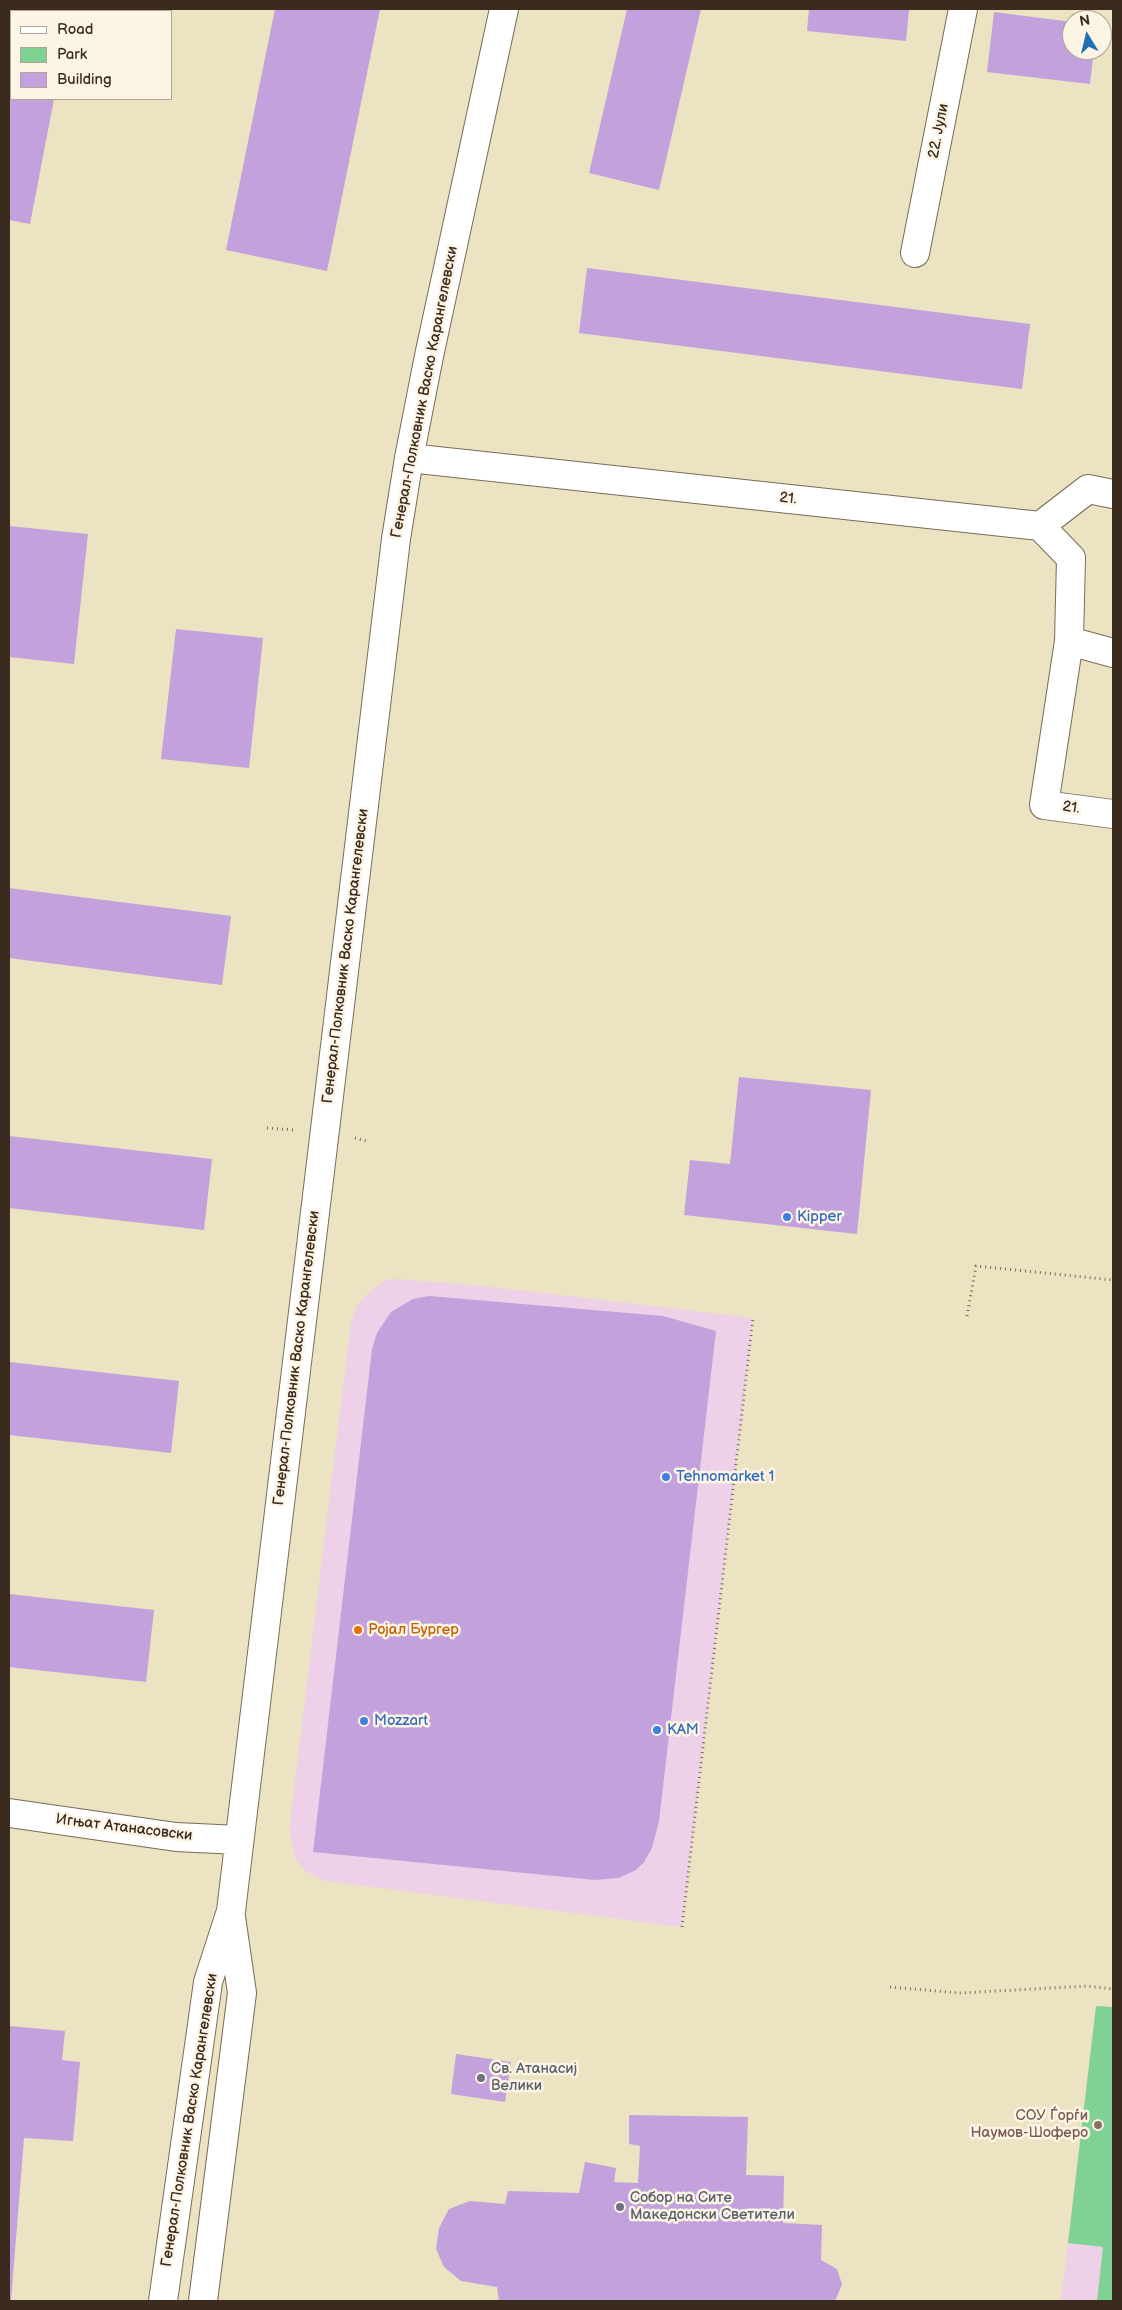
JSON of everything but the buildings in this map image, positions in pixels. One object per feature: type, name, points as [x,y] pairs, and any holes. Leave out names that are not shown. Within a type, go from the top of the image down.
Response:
[{"type":"street","name":"Генерал-Полковник Васко Карангелевски","points":[[163,2301],[208,1982],[231,1911],[396,540],[409,458],[431,347],[504,9]]},
{"type":"street","name":"22. Јули","points":[[915,254],[963,9]]},
{"type":"street","name":"21.","points":[[409,458],[1040,526],[1071,558],[1069,642],[1044,804],[1113,814]]},
{"type":"street","points":[[1040,526],[1088,489],[1113,494]]},
{"type":"street","points":[[1069,642],[1113,653]]},
{"type":"street","name":"Игњат Атанасовски","points":[[9,1814],[176,1837],[239,1840]]},
{"type":"street","name":"Генерал-Полковник Васко Карангелевски","points":[[203,2301],[242,1993],[231,1911]]},
{"type":"path","points":[[967,1316],[976,1266],[1113,1280]]},
{"type":"path","points":[[682,1927],[753,1318]]},
{"type":"path","points":[[890,1987],[960,1993],[1087,1986],[1113,1990]]},
{"type":"shaded area","points":[[396,1279],[483,1286],[753,1318],[682,1927],[326,1881],[307,1872],[294,1855],[290,1831],[291,1814],[351,1322],[356,1307],[366,1295],[386,1280]]},
{"type":"shaded area","name":"СОУ Ѓорѓи Наумов-Шоферо","points":[[1096,2006],[1113,2007],[1113,2301],[1061,2301]]},
{"type":"green space","name":"СОУ Ѓорѓи Наумов-Шоферо","points":[[1096,2006],[1113,2007],[1113,2301],[1097,2301],[1103,2247],[1068,2243]]},
{"type":"place","name":"Kipper","points":[[787,1217]]},
{"type":"place","name":"Tehnomarket 1","points":[[666,1477]]},
{"type":"place","name":"Ројал Бургер","points":[[358,1630]]},
{"type":"place","name":"Mozzart","points":[[364,1721]]},
{"type":"place","name":"KAM","points":[[657,1730]]},
{"type":"place","name":"Св. Атанасиј Велики","points":[[481,2078]]},
{"type":"place","name":"СОУ Ѓорѓи Наумов-Шоферо","points":[[1098,2125]]},
{"type":"place","name":"Собор на Сите Македонски Светители","points":[[620,2207]]}]
